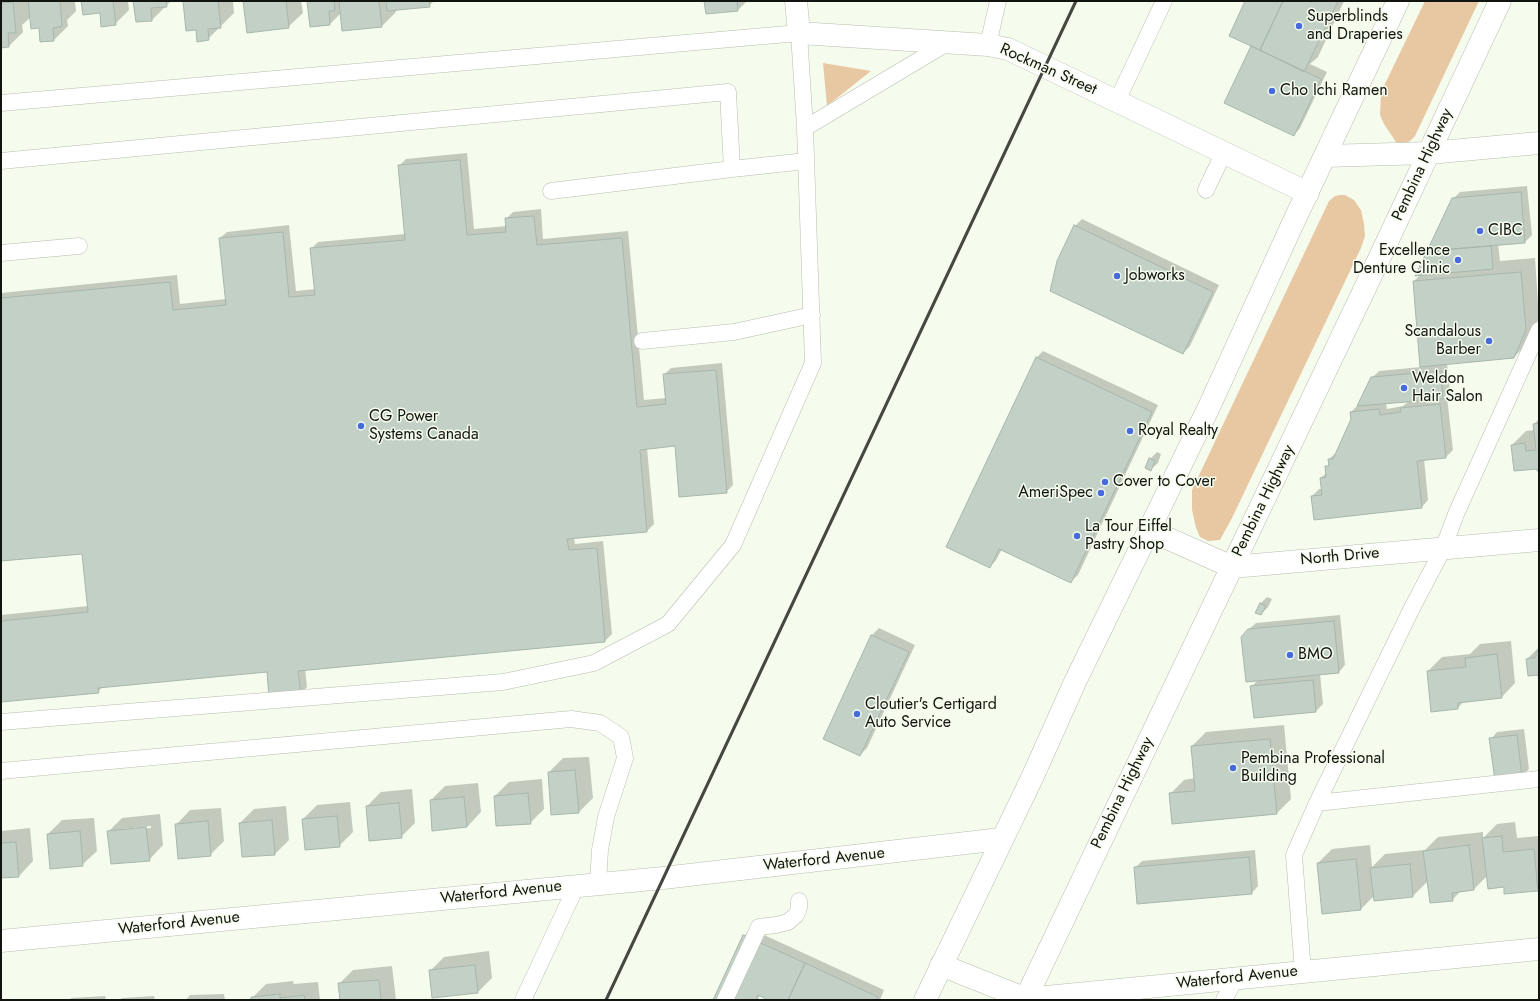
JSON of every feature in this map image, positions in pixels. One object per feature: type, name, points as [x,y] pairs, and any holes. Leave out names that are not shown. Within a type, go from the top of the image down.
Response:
[{"type":"street","points":[[796,1],[799,33]]},
{"type":"street","points":[[925,1000],[1209,407],[1398,1]]},
{"type":"street","name":"Pembina Highway","points":[[1025,1000],[1500,1]]},
{"type":"street","name":"Rockman Street","points":[[799,33],[949,42],[988,45],[1008,49],[1308,193]]},
{"type":"street","points":[[1325,156],[1428,153],[1539,143]]},
{"type":"street","name":"North Drive","points":[[1149,530],[1232,567],[1539,540]]},
{"type":"street","name":"Waterford Avenue","points":[[1,941],[588,884],[664,878],[1001,839]]},
{"type":"street","name":"Waterford Avenue","points":[[941,965],[1025,1000],[1539,949]]},
{"type":"lane","points":[[988,45],[998,1]]},
{"type":"lane","points":[[1117,101],[1164,1]]},
{"type":"lane","points":[[1,103],[799,33],[805,128],[813,363],[733,545],[668,624],[594,662],[502,682],[1,722]]},
{"type":"lane","points":[[805,128],[949,42]]},
{"type":"lane","points":[[1,161],[728,92],[732,169]]},
{"type":"lane","points":[[1206,190],[1224,152]]},
{"type":"lane","points":[[550,190],[806,161]]},
{"type":"lane","points":[[1,253],[79,246]]},
{"type":"lane","points":[[642,341],[734,332],[812,315]]},
{"type":"lane","points":[[1303,972],[1294,855],[1317,803],[1412,608],[1443,549],[1456,514],[1535,347],[1539,330]]},
{"type":"lane","points":[[1,771],[571,719],[600,723],[621,737],[625,758],[606,817],[600,850],[588,884],[523,1000]]},
{"type":"lane","points":[[1317,803],[1539,779]]},
{"type":"lane","points":[[725,1000],[759,927],[788,922],[796,915],[799,908],[799,900]]},
{"type":"lane","points":[[1224,1000],[1234,979]]},
{"type":"shaded area","points":[[1425,1],[1479,1],[1415,136],[1410,141],[1403,144],[1396,142],[1380,115],[1381,92]]},
{"type":"shaded area","points":[[823,63],[871,71],[827,106]]},
{"type":"shaded area","points":[[1345,195],[1354,200],[1361,210],[1365,236],[1361,248],[1232,518],[1220,540],[1208,541],[1200,537],[1196,528],[1192,510],[1192,490],[1329,201],[1335,196]]},
{"type":"building","points":[[28,1],[60,1],[62,26],[53,28],[54,41],[40,42],[39,28],[31,29]]},
{"type":"building","points":[[81,1],[113,1],[116,25],[101,27],[100,13],[83,15]]},
{"type":"building","points":[[133,1],[166,1],[167,7],[151,8],[152,21],[136,22]]},
{"type":"building","points":[[183,1],[218,1],[221,28],[208,29],[209,40],[197,42],[196,30],[186,31]]},
{"type":"building","points":[[243,1],[286,1],[289,28],[247,33]]},
{"type":"building","points":[[307,1],[334,1],[335,11],[329,11],[330,25],[310,27]]},
{"type":"building","points":[[339,1],[379,1],[382,27],[342,31]]},
{"type":"building","points":[[386,1],[429,1],[430,7],[387,11]]},
{"type":"building","points":[[704,1],[737,1],[738,11],[706,14]]},
{"type":"building","points":[[1245,1],[1283,1],[1260,50],[1229,36]]},
{"type":"building","name":"Superblinds and Draperies","points":[[1283,1],[1338,1],[1304,72],[1260,50]]},
{"type":"building","points":[[13,2],[16,33],[8,33],[9,47],[1,48],[1,3]]},
{"type":"building","name":"Cho Ichi Ramen","points":[[1251,46],[1321,79],[1294,136],[1224,103]]},
{"type":"building","name":"CG Power Systems Canada","points":[[460,160],[467,235],[506,232],[505,218],[534,216],[537,245],[622,238],[637,407],[666,404],[663,374],[716,370],[727,493],[679,497],[675,446],[640,450],[647,532],[567,539],[569,550],[597,548],[605,642],[298,671],[301,695],[269,698],[267,672],[98,688],[99,693],[1,702],[1,621],[88,612],[82,554],[1,561],[1,298],[170,282],[173,310],[226,305],[219,238],[283,232],[289,297],[315,295],[310,248],[405,240],[398,165]]},
{"type":"building","name":"CIBC","points":[[1521,192],[1525,243],[1427,251],[1452,198]]},
{"type":"building","name":"Jobworks","points":[[1074,225],[1213,292],[1183,354],[1050,291],[1057,261]]},
{"type":"building","name":"Excellence Denture Clinic","points":[[1491,246],[1493,269],[1415,276],[1427,251]]},
{"type":"building","points":[[1521,272],[1526,330],[1514,358],[1420,367],[1413,281]]},
{"type":"building","points":[[1036,357],[1152,412],[1071,583],[999,549],[990,568],[946,547]]},
{"type":"building","name":"Weldon Hair Salon","points":[[1441,371],[1443,399],[1357,406],[1371,377]]},
{"type":"building","points":[[1440,404],[1446,458],[1417,461],[1422,508],[1314,520],[1311,496],[1322,495],[1320,478],[1326,477],[1325,466],[1329,466],[1328,459],[1333,459],[1351,419],[1350,412],[1379,409],[1380,415],[1401,412],[1400,408]]},
{"type":"building","points":[[1539,423],[1539,471],[1537,471],[1537,469],[1514,471],[1511,445],[1525,443],[1526,451],[1536,450],[1533,424]]},
{"type":"building","points":[[1149,458],[1155,461],[1151,471],[1145,468]]},
{"type":"building","points":[[1260,603],[1266,606],[1261,615],[1255,613]]},
{"type":"building","name":"BMO","points":[[1334,621],[1339,673],[1246,682],[1241,637],[1248,629]]},
{"type":"building","name":"Cloutier's Certigard Auto Service","points":[[871,635],[909,652],[860,756],[823,739]]},
{"type":"building","points":[[1539,651],[1539,683],[1538,675],[1528,676],[1526,659],[1536,657],[1536,652]]},
{"type":"building","points":[[1497,654],[1502,698],[1458,703],[1458,709],[1431,712],[1427,671],[1466,667],[1465,658]]},
{"type":"building","points":[[1313,680],[1316,712],[1254,718],[1250,686]]},
{"type":"building","points":[[1517,735],[1522,777],[1495,780],[1489,738]]},
{"type":"building","name":"Pembina Professional Building","points":[[1270,739],[1277,814],[1172,824],[1169,793],[1195,791],[1191,746]]},
{"type":"building","points":[[575,770],[579,813],[551,815],[548,772]]},
{"type":"building","points":[[528,793],[531,824],[496,826],[494,796]]},
{"type":"building","points":[[464,797],[467,827],[432,831],[430,800]]},
{"type":"building","points":[[399,803],[402,838],[369,841],[366,806]]},
{"type":"building","points":[[337,816],[340,847],[305,850],[302,819]]},
{"type":"building","points":[[272,820],[275,855],[242,857],[239,823]]},
{"type":"building","points":[[208,821],[211,856],[178,859],[175,824]]},
{"type":"building","points":[[146,827],[150,861],[111,864],[107,831]]},
{"type":"building","points":[[80,831],[83,866],[50,869],[47,834]]},
{"type":"building","points":[[1502,836],[1503,852],[1534,849],[1538,891],[1504,894],[1504,887],[1488,889],[1482,838]]},
{"type":"building","points":[[16,842],[19,877],[1,878],[1,843]]},
{"type":"building","points":[[1469,845],[1474,890],[1452,893],[1453,901],[1430,903],[1423,851]]},
{"type":"building","points":[[1249,857],[1252,894],[1137,904],[1134,867]]},
{"type":"building","points":[[1356,859],[1361,910],[1322,914],[1317,863]]},
{"type":"building","points":[[1410,864],[1413,897],[1374,901],[1370,868]]},
{"type":"building","points":[[743,935],[805,963],[788,1000],[768,1000],[758,995],[755,1000],[713,1000]]},
{"type":"building","points":[[805,963],[878,997],[877,1000],[788,1000]]},
{"type":"building","points":[[475,965],[478,993],[432,998],[429,970]]},
{"type":"building","points":[[379,980],[381,1000],[340,1000],[338,983]]},
{"type":"building","points":[[280,994],[280,998],[304,995],[305,1000],[251,1000],[251,997]]},
{"type":"railway","points":[[606,1000],[1076,1]]},
{"type":"place","name":"Superblinds and Draperies","points":[[1299,26]]},
{"type":"place","name":"Cho Ichi Ramen","points":[[1272,91]]},
{"type":"place","name":"CIBC","points":[[1480,231]]},
{"type":"place","name":"Excellence Denture Clinic","points":[[1458,260]]},
{"type":"place","name":"Jobworks","points":[[1117,276]]},
{"type":"place","name":"Scandalous Barber","points":[[1489,341]]},
{"type":"place","name":"Weldon Hair Salon","points":[[1404,388]]},
{"type":"place","name":"CG Power Systems Canada","points":[[361,426]]},
{"type":"place","name":"Royal Realty","points":[[1130,431]]},
{"type":"place","name":"Cover to Cover","points":[[1105,482]]},
{"type":"place","name":"AmeriSpec","points":[[1101,493]]},
{"type":"place","name":"La Tour Eiffel Pastry Shop","points":[[1077,536]]},
{"type":"place","name":"BMO","points":[[1290,655]]},
{"type":"place","name":"Cloutier's Certigard Auto Service","points":[[857,714]]},
{"type":"place","name":"Pembina Professional Building","points":[[1233,768]]}]
